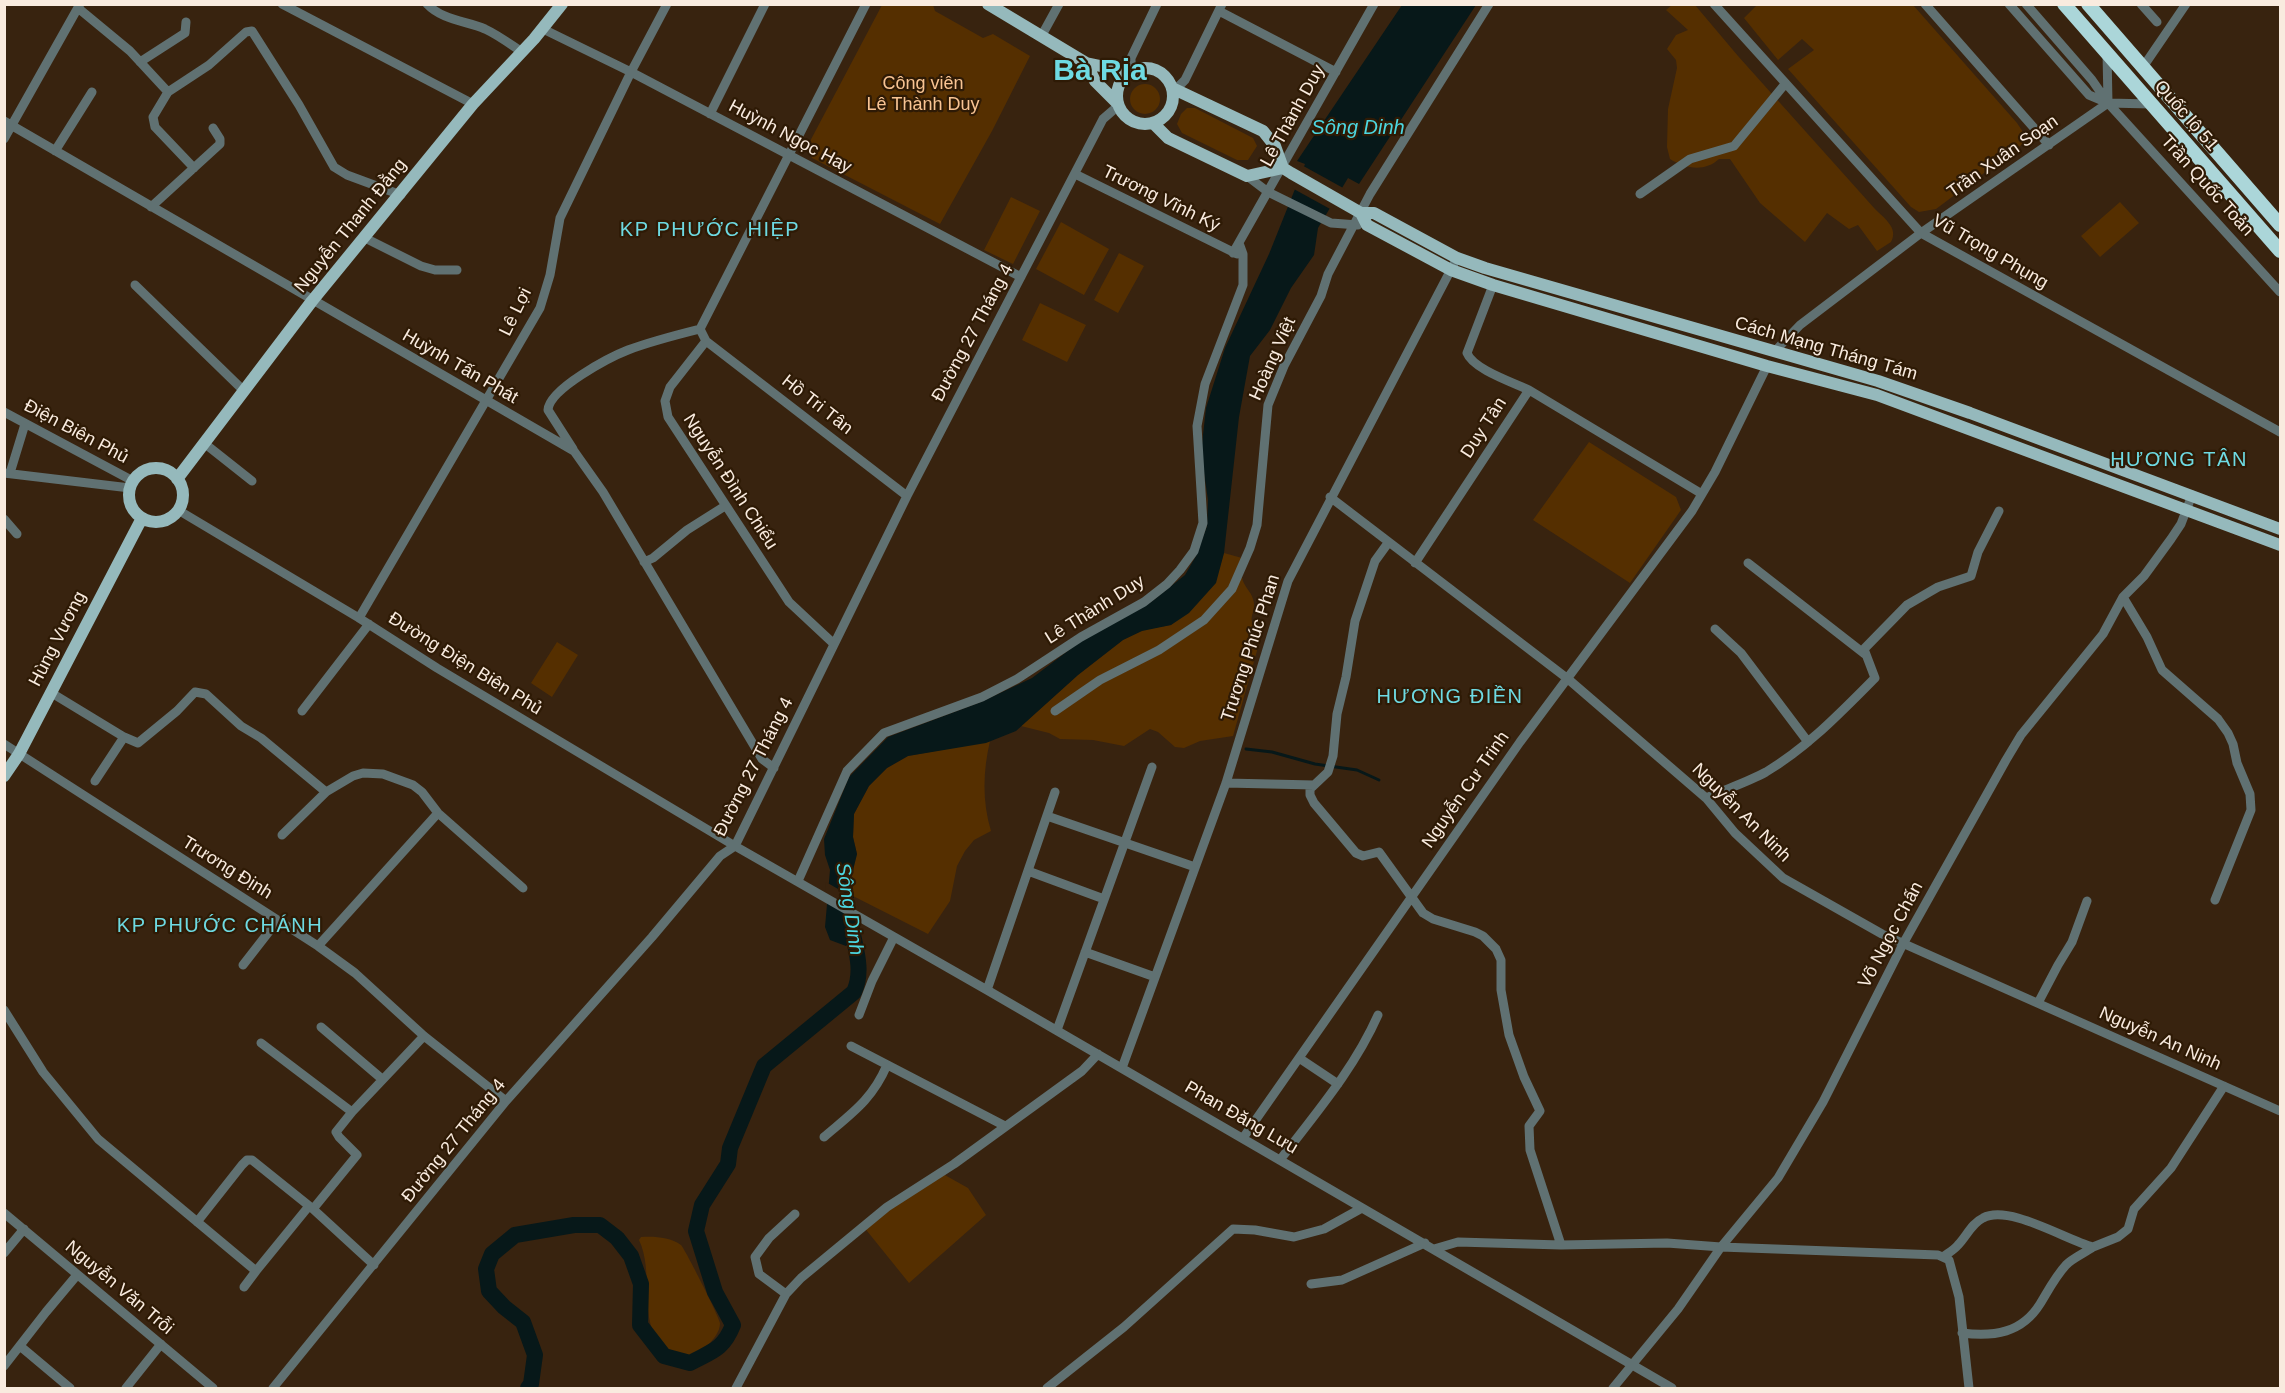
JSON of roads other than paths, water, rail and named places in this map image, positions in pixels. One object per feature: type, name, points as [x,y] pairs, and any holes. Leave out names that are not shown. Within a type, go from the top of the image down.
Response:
[{"type":"highway","name":"Quốc lộ 51","points":[[2064,4],[2280,251]]},
{"type":"highway","name":"Quốc lộ 51","points":[[2088,4],[2280,225]]},
{"type":"main road","name":"Nguyễn Thanh Đằng","points":[[177,479],[312,301],[474,104],[543,29],[562,4]]},
{"type":"main road","points":[[988,4],[1086,63],[1132,71],[1153,69],[1168,80],[1172,88],[1171,105],[1161,119],[1153,123],[1144,124],[1129,119],[1095,81],[1086,63]]},
{"type":"main road","points":[[1118,105],[1118,86],[1132,71]]},
{"type":"main road","points":[[1153,123],[1168,138],[1247,176],[1287,170],[1275,146],[1263,131],[1172,88]]},
{"type":"main road","name":"Cách Mạng Tháng Tám","points":[[1287,170],[1344,204],[1361,221],[1451,270],[1493,285],[1767,366],[1877,395],[2280,545]]},
{"type":"main road","name":"Cách Mạng Tháng Tám","points":[[1361,221],[1374,213],[1457,258],[1696,330],[1776,350],[1878,381],[2280,529]]},
{"type":"main road","points":[[1767,366],[1776,350]]},
{"type":"main road","points":[[155,469],[169,472],[177,479],[183,496],[178,510],[163,521],[153,522],[142,518],[132,507],[129,495],[131,485],[142,472],[155,469]]},
{"type":"main road","name":"Hùng Vương","points":[[4,776],[19,754],[142,518]]},
{"type":"street","points":[[282,4],[474,104]]},
{"type":"street","points":[[427,4],[433,11],[492,33],[522,51]]},
{"type":"street","name":"Lê Lợi","points":[[359,618],[540,308],[550,275],[560,218],[667,4]]},
{"type":"street","points":[[710,114],[765,4]]},
{"type":"street","points":[[574,451],[548,410],[551,400],[567,385],[625,351],[700,329],[866,4]]},
{"type":"street","points":[[1042,35],[1059,4]]},
{"type":"street","points":[[1132,71],[1131,58],[1157,4]]},
{"type":"street","name":"Lê Thành Duy","points":[[1233,253],[1287,170],[1336,72],[1374,4]]},
{"type":"street","name":"Hoàng Việt","points":[[1055,711],[1100,680],[1159,650],[1204,620],[1232,589],[1250,549],[1257,525],[1268,405],[1284,366],[1321,296],[1328,274],[1361,221],[1376,184],[1489,4]]},
{"type":"street","name":"Vũ Trọng Phụng","points":[[1714,4],[1921,234],[2280,432]]},
{"type":"street","points":[[1925,4],[2049,145]]},
{"type":"street","name":"Trần Quốc Toản","points":[[2009,4],[2089,95],[2108,103]]},
{"type":"street","points":[[2141,4],[2157,22]]},
{"type":"street","points":[[2143,67],[2186,4]]},
{"type":"street","points":[[2018,15],[2027,5]]},
{"type":"street","name":"Trần Quốc Toản","points":[[2027,5],[2092,80],[2108,103],[2280,292]]},
{"type":"street","points":[[4,139],[8,123],[79,6],[116,38],[168,92]]},
{"type":"street","points":[[1172,88],[1179,86],[1185,80],[1220,8],[1336,72]]},
{"type":"street","points":[[140,62],[185,33],[186,22]]},
{"type":"street","name":"Huỳnh Ngọc Hay","points":[[543,29],[631,72],[1021,277]]},
{"type":"street","points":[[194,168],[153,122],[156,110],[168,92],[209,65],[246,32],[252,31],[299,105],[334,167],[347,175],[400,195]]},
{"type":"street","points":[[2107,53],[2108,103],[2151,104]]},
{"type":"street","points":[[1640,194],[1690,159],[1734,146],[1785,84]]},
{"type":"street","points":[[55,151],[92,92]]},
{"type":"street","name":"Trần Xuân Soạn","points":[[1776,350],[1800,325],[1921,234],[2108,103]]},
{"type":"street","name":"Đường 27 Tháng 4","points":[[273,1389],[506,1101],[652,937],[720,856],[735,846],[907,496],[1103,119],[1118,105]]},
{"type":"street","name":"Huỳnh Tấn Phát","points":[[8,123],[574,451],[603,492],[762,759],[774,768]]},
{"type":"street","points":[[151,207],[220,144],[220,139],[213,128]]},
{"type":"street","name":"Trương Vĩnh Ký","points":[[1075,174],[1233,253]]},
{"type":"street","points":[[1247,176],[1272,194]]},
{"type":"street","name":"Cách Mạng Tháng Tám","points":[[1272,194],[1331,222],[1361,221]]},
{"type":"street","points":[[365,238],[421,267],[435,270],[457,270]]},
{"type":"street","name":"Lê Thành Duy","points":[[795,879],[847,771],[884,733],[982,697],[1017,680],[1081,637],[1144,602],[1180,570],[1194,551],[1203,523],[1197,426],[1205,384],[1243,285],[1244,257],[1239,243]]},
{"type":"street","points":[[1233,253],[1244,257]]},
{"type":"street","name":"Trương Phúc Phan","points":[[1122,1068],[1226,783],[1287,581],[1457,258]]},
{"type":"street","points":[[135,285],[243,390]]},
{"type":"street","points":[[1493,285],[1467,353],[1468,357],[1476,365],[1529,390]]},
{"type":"street","points":[[700,329],[706,341]]},
{"type":"street","name":"Hồ Tri Tân","points":[[706,341],[907,496]]},
{"type":"street","name":"Nguyễn Đình Chiểu","points":[[706,341],[670,387],[665,401],[668,417],[789,602],[834,644]]},
{"type":"street","name":"Nguyễn Cư Trinh","points":[[1243,1138],[1520,742],[1661,555],[1702,494],[1767,366]]},
{"type":"street","name":"Duy Tân","points":[[1415,564],[1529,390],[1702,494]]},
{"type":"street","name":"Điện Biên Phủ","points":[[4,412],[131,485]]},
{"type":"street","points":[[25,424],[7,473],[131,485]]},
{"type":"street","points":[[204,443],[252,481]]},
{"type":"street","name":"Võ Ngọc Chấn","points":[[1613,1389],[1678,1309],[1721,1247],[1770,1189],[1798,1145],[1845,1061],[1903,944],[2021,735],[2103,634],[2123,597],[2144,576],[2176,532],[2192,495]]},
{"type":"street","name":"Nguyễn An Ninh","points":[[1330,497],[1415,564],[1568,678],[1706,798],[1735,833],[1783,878],[1820,901],[1903,944],[2280,1111]]},
{"type":"street","points":[[644,562],[653,558],[687,530],[725,506]]},
{"type":"street","name":"Đường Điện Biên Phủ","points":[[178,510],[369,624],[437,668],[735,846],[795,879]]},
{"type":"street","points":[[1706,798],[1765,772],[1808,742],[1875,678],[1864,649],[1907,606],[1938,588],[1971,576],[1978,552],[2000,511]]},
{"type":"street","points":[[4,519],[17,534]]},
{"type":"street","points":[[1388,543],[1375,561],[1355,621],[1346,677],[1337,714],[1333,756],[1328,772],[1310,789],[1310,795],[1314,803],[1356,853],[1363,856],[1379,852],[1423,913],[1433,919],[1448,922],[1483,936],[1496,950],[1501,960],[1501,990],[1509,1035],[1524,1077],[1540,1111],[1529,1126],[1530,1150],[1561,1245]]},
{"type":"street","points":[[1748,563],[1866,655]]},
{"type":"street","points":[[2123,597],[2147,637],[2162,670],[2218,719],[2228,733],[2250,794],[2251,810],[2214,900]]},
{"type":"street","points":[[302,711],[369,624]]},
{"type":"street","points":[[1714,628],[1741,653],[1808,742]]},
{"type":"street","points":[[50,692],[124,737],[138,743],[177,711],[190,696],[195,692],[201,692],[326,792]]},
{"type":"street","points":[[95,781],[124,737]]},
{"type":"street","name":"Trương Định","points":[[4,744],[318,946],[371,987],[424,1036],[506,1101]]},
{"type":"street","points":[[1057,1030],[1152,767]]},
{"type":"street","points":[[282,835],[326,792],[353,776],[383,774],[413,785],[422,792],[438,813],[523,888]]},
{"type":"street","points":[[1226,783],[1314,785]]},
{"type":"street","points":[[987,990],[1055,792]]},
{"type":"street","points":[[318,946],[438,813]]},
{"type":"street","points":[[1047,816],[1195,867]]},
{"type":"street","points":[[1028,871],[1104,899]]},
{"type":"street","name":"Phan Đăng Lưu","points":[[795,879],[1672,1389]]},
{"type":"street","points":[[2038,1003],[2072,942],[2087,900]]},
{"type":"street","points":[[243,965],[278,920]]},
{"type":"street","points":[[859,1015],[893,936]]},
{"type":"street","points":[[1085,952],[1155,977]]},
{"type":"street","points":[[4,1010],[43,1072],[98,1139],[256,1271]]},
{"type":"street","points":[[1280,1160],[1338,1084],[1367,1039],[1378,1015]]},
{"type":"street","points":[[321,1027],[382,1080]]},
{"type":"street","points":[[244,1287],[357,1155],[336,1132],[351,1112],[424,1036]]},
{"type":"street","points":[[261,1043],[351,1112]]},
{"type":"street","points":[[851,1046],[1005,1126]]},
{"type":"street","points":[[736,1389],[786,1294],[801,1278],[887,1207],[954,1164],[1082,1071],[1098,1054]]},
{"type":"street","points":[[1299,1058],[1338,1084]]},
{"type":"street","points":[[824,1137],[866,1101],[880,1081],[887,1065]]},
{"type":"street","points":[[1962,1333],[1991,1335],[2020,1326],[2039,1306],[2050,1286],[2068,1263],[2093,1247],[2118,1237],[2128,1229],[2134,1209],[2171,1168],[2224,1086]]},
{"type":"street","points":[[197,1222],[247,1160],[256,1162],[374,1265]]},
{"type":"street","points":[[1047,1389],[1124,1327],[1233,1229],[1255,1230],[1294,1238],[1324,1229],[1362,1208]]},
{"type":"street","name":"Nguyễn Văn Trỗi","points":[[4,1213],[213,1389]]},
{"type":"street","points":[[786,1294],[759,1274],[755,1257],[769,1238],[795,1214]]},
{"type":"street","points":[[1943,1257],[1956,1247],[1980,1219],[1989,1215],[2026,1221],[2093,1247]]},
{"type":"street","points":[[4,1253],[24,1229]]},
{"type":"street","points":[[1434,1249],[1458,1242],[1561,1245],[1667,1243],[1938,1255],[1949,1260],[1959,1297],[1969,1389]]},
{"type":"street","points":[[1311,1284],[1342,1280],[1425,1244]]},
{"type":"street","points":[[4,1366],[77,1275]]},
{"type":"street","points":[[126,1389],[161,1344]]},
{"type":"street","points":[[20,1346],[70,1389]]},
{"type":"water","name":"Sông Dinh","points":[[1402,5],[1476,5],[1359,184],[1348,178],[1318,228],[1314,255],[1291,288],[1270,330],[1250,356],[1239,417],[1224,553],[1216,583],[1189,613],[1171,625],[1142,631],[1123,640],[1078,675],[1016,731],[986,743],[908,756],[887,768],[869,786],[854,814],[853,837],[857,854],[851,878],[859,934],[846,946],[830,940],[825,927],[830,870],[825,855],[824,839],[849,777],[888,737],[981,702],[1032,678],[1085,638],[1151,602],[1185,575],[1196,556],[1207,526],[1208,500],[1201,453],[1206,408],[1225,348],[1269,254],[1305,164],[1297,161]]},
{"type":"waterway","points":[[1246,749],[1272,752],[1315,764],[1357,770],[1379,780]]},
{"type":"waterway","name":"Sông Dinh","points":[[528,1388],[531,1384],[535,1355],[523,1322],[489,1291],[486,1269],[492,1254],[515,1235],[574,1225],[600,1225],[617,1238],[631,1256],[641,1284],[640,1325],[664,1356],[690,1363],[716,1349],[725,1340],[733,1325],[715,1292],[696,1231],[702,1205],[728,1164],[730,1148],[764,1066],[854,992],[858,965],[850,918]]},
{"type":"district","name":"Bà Rịa","points":[[1100,72]]},
{"type":"district","name":"KP PHƯỚC HIỆP","points":[[710,230]]},
{"type":"district","name":"HƯƠNG TÂN","points":[[2179,460]]},
{"type":"district","name":"HƯƠNG ĐIỀN","points":[[1450,697]]},
{"type":"district","name":"KP PHƯỚC CHÁNH","points":[[220,926]]},
{"type":"park label","name":"Công viên Lê Thành Duy","points":[[923,94]]}]
